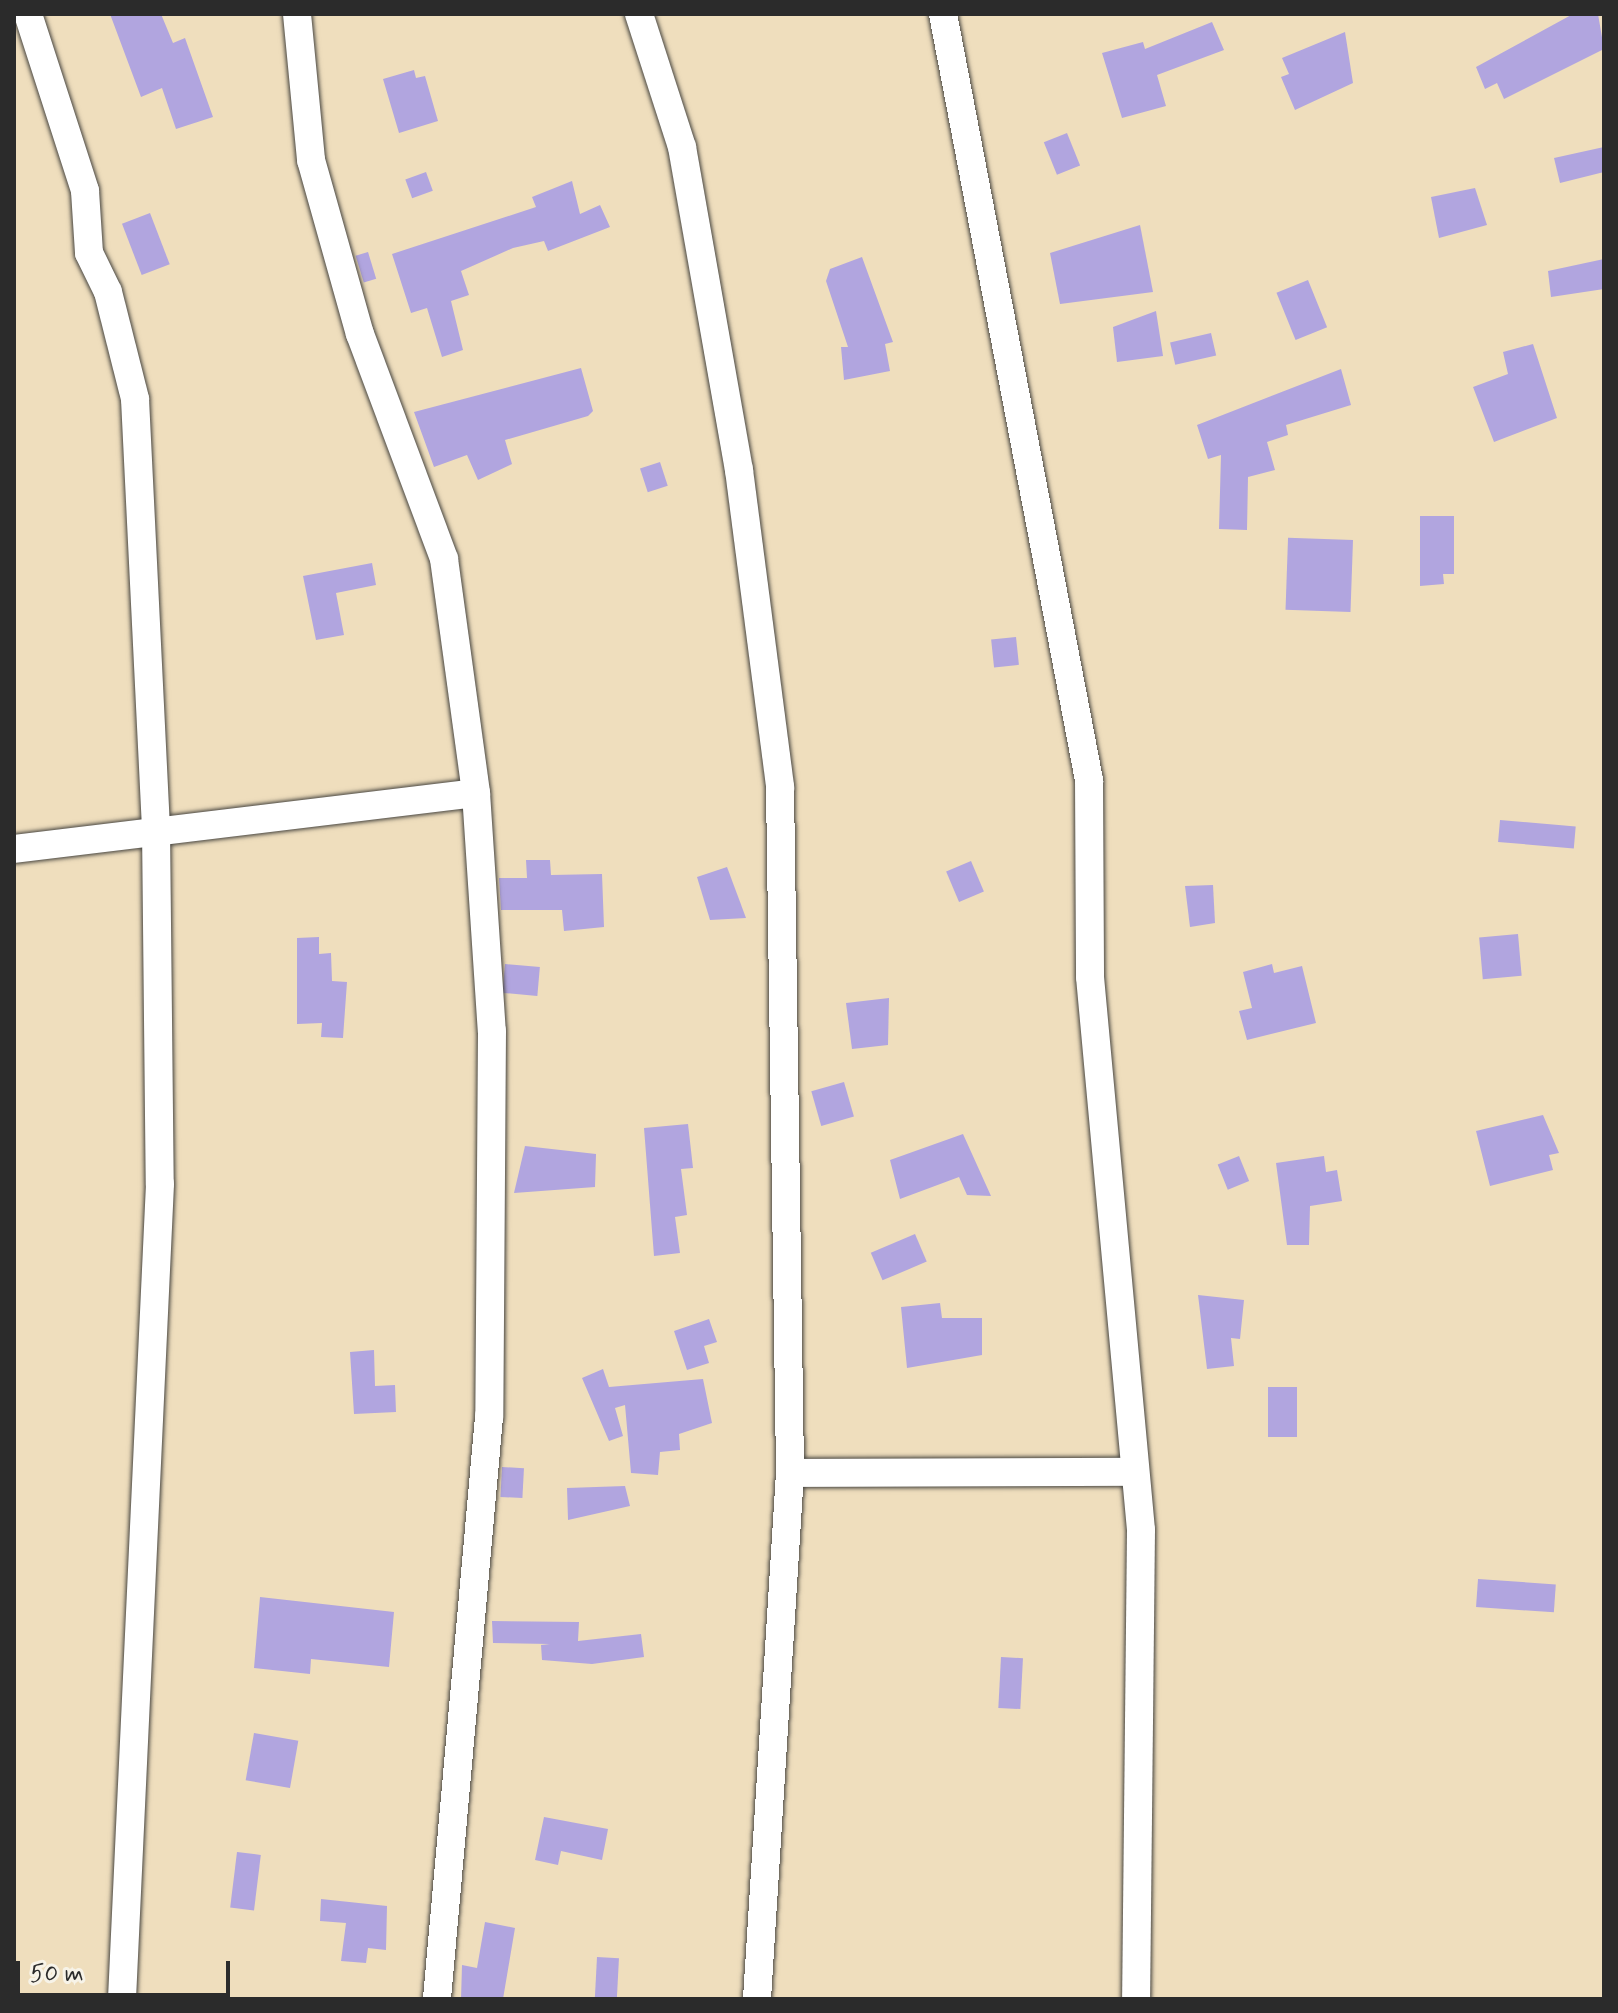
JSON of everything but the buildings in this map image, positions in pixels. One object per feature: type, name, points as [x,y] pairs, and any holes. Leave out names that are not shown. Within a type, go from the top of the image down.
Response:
[{"type":"street","points":[[28,14],[85,191],[89,253],[108,292],[135,399],[156,828],[160,1184],[122,1999]]},
{"type":"street","points":[[297,14],[311,160],[360,334],[444,559],[476,793],[492,1031],[489,1417],[437,1999]]},
{"type":"street","points":[[639,14],[685,163],[739,470],[780,787],[790,1473],[757,1999]]},
{"type":"street","points":[[943,14],[1089,780],[1090,977],[1135,1472],[1136,1999]]},
{"type":"street","points":[[14,849],[156,828],[476,793]]},
{"type":"street","points":[[790,1473],[1135,1472]]}]
